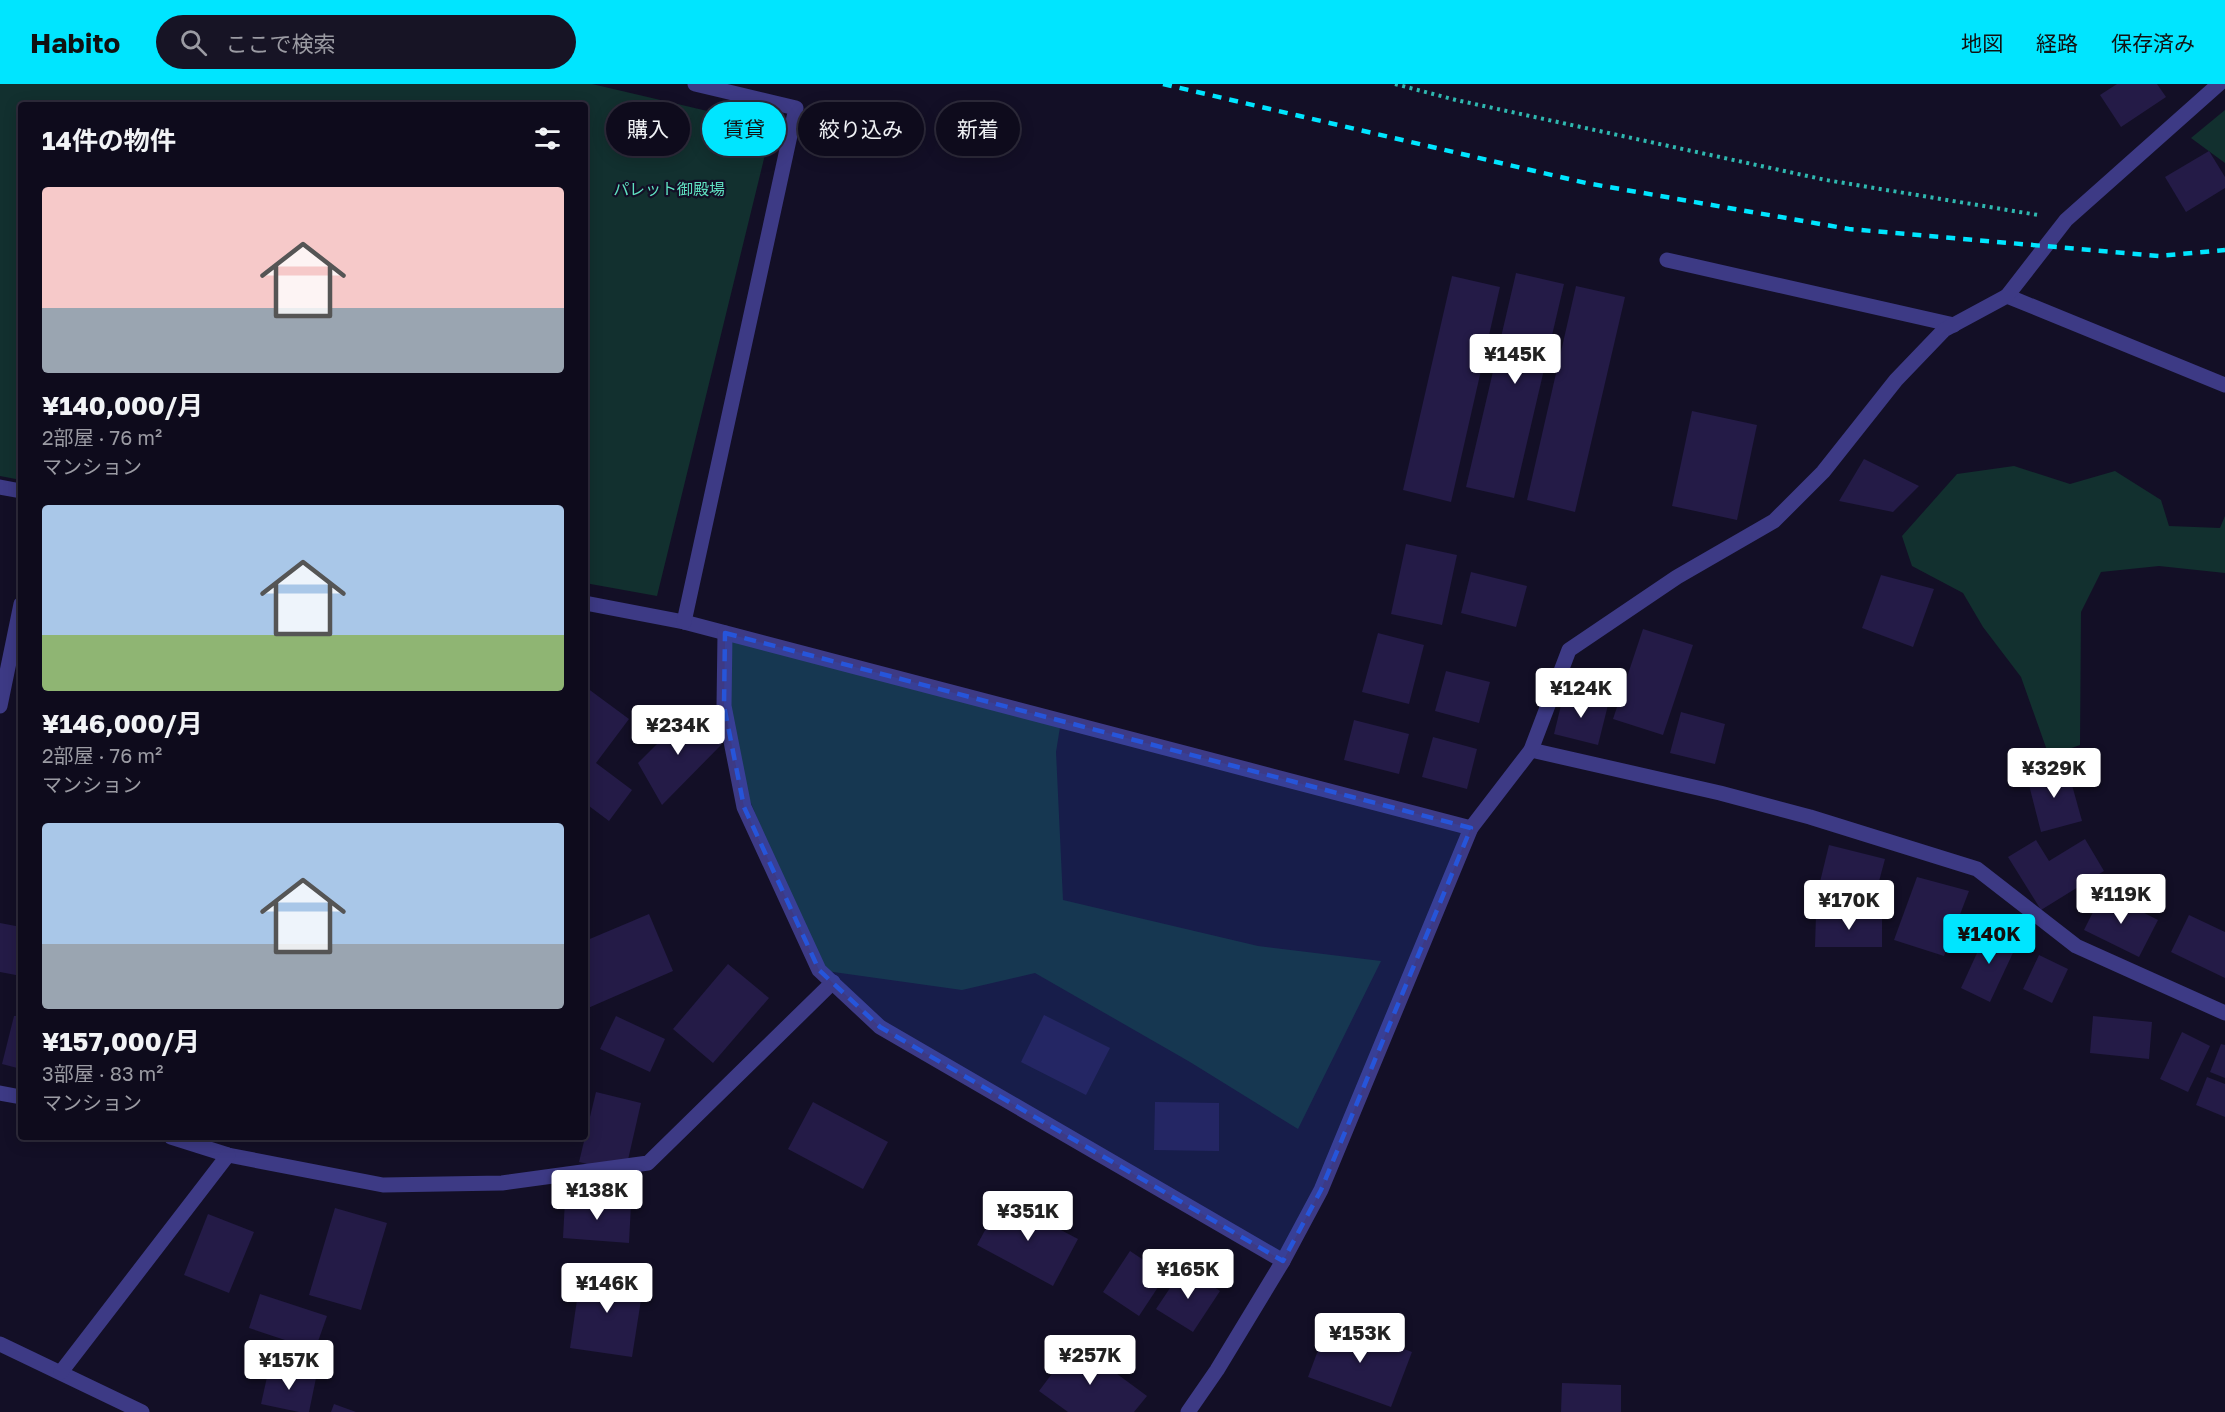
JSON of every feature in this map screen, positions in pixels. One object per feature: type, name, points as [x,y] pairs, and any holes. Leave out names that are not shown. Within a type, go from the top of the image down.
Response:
[{"type":"street","points":[[684,622],[796,108],[695,84]]},
{"type":"street","points":[[1188,1412],[1217,1370],[1283,1261],[1321,1190],[1471,828],[1531,750],[1569,650],[1677,577],[1774,521],[1823,472],[1896,380],[1944,330],[2007,296],[2066,220],[2219,84]]},
{"type":"street","points":[[1667,260],[1954,325]]},
{"type":"street","points":[[2007,296],[2225,385]]},
{"type":"street","points":[[0,487],[18,490]]},
{"type":"street","points":[[588,604],[684,622],[1471,828]]},
{"type":"street","points":[[0,706],[18,619]]},
{"type":"street","points":[[725,633],[724,706],[744,807],[819,970],[880,1028],[1283,1261]]},
{"type":"street","points":[[1531,750],[1754,802],[1977,869],[2076,946],[2225,1013]]},
{"type":"street","points":[[180,1140],[228,1155],[383,1185],[502,1183],[648,1163],[833,982]]},
{"type":"street","points":[[0,1093],[18,1097]]},
{"type":"street","points":[[61,1372],[228,1155]]},
{"type":"street","points":[[0,1344],[142,1412]]},
{"type":"path","points":[[1395,84],[1456,100],[1826,180],[2066,220]]},
{"type":"highlighted area","points":[[725,633],[1061,721],[1471,828],[1321,1190],[1283,1261],[880,1027],[819,970],[744,807],[724,706]]},
{"type":"green space","name":"パレット御殿場","points":[[0,84],[592,84],[669,102],[606,102],[606,156],[690,156],[690,107],[702,110],[702,156],[765,156],[657,596],[588,584],[588,102],[18,102],[18,479],[0,476]]},
{"type":"green space","points":[[2225,110],[2225,163],[2191,138]]},
{"type":"green space","points":[[2014,466],[2070,484],[2115,471],[2161,500],[2169,526],[2220,528],[2225,516],[2225,573],[2159,566],[2101,572],[2081,612],[2080,745],[2049,756],[2021,677],[1983,627],[1963,593],[1912,566],[1902,536],[1957,474]]},
{"type":"green space","points":[[725,633],[1061,721],[1056,752],[1063,900],[1258,946],[1381,961],[1298,1129],[1190,1062],[1035,973],[962,990],[819,970],[735,764]]},
{"type":"building","points":[[2117,84],[2157,84],[2166,97],[2121,127],[2100,95]]},
{"type":"building","points":[[2209,151],[2225,177],[2225,188],[2186,212],[2165,177]]},
{"type":"building","points":[[1516,273],[1564,284],[1514,498],[1466,487]]},
{"type":"building","points":[[1452,276],[1500,287],[1451,502],[1403,490]]},
{"type":"building","points":[[1576,286],[1625,297],[1575,512],[1527,500]]},
{"type":"building","points":[[1692,411],[1757,425],[1737,520],[1672,506]]},
{"type":"building","points":[[1864,459],[1919,486],[1893,512],[1839,501]]},
{"type":"building","points":[[1406,544],[1457,555],[1442,625],[1391,614]]},
{"type":"building","points":[[1471,572],[1527,586],[1516,627],[1461,613]]},
{"type":"building","points":[[1881,575],[1934,589],[1913,647],[1862,628]]},
{"type":"building","points":[[1643,629],[1693,645],[1663,735],[1613,719]]},
{"type":"building","points":[[1378,633],[1424,645],[1409,704],[1362,692]]},
{"type":"building","points":[[1446,671],[1490,682],[1479,723],[1435,711]]},
{"type":"building","points":[[588,689],[629,719],[596,763],[632,790],[609,821],[588,805]]},
{"type":"building","points":[[1564,693],[1608,705],[1598,745],[1554,734]]},
{"type":"building","points":[[690,711],[722,744],[662,805],[638,763]]},
{"type":"building","points":[[1681,712],[1725,724],[1715,764],[1670,753]]},
{"type":"building","points":[[1354,720],[1409,734],[1399,774],[1344,760]]},
{"type":"building","points":[[1433,737],[1477,749],[1467,789],[1422,777]]},
{"type":"building","points":[[2067,767],[2082,821],[2041,832],[2027,777]]},
{"type":"building","points":[[2085,839],[2104,871],[2041,910],[2008,857],[2036,840],[2049,861]]},
{"type":"building","points":[[1829,845],[1885,859],[1874,900],[1819,886]]},
{"type":"building","points":[[1917,877],[1969,891],[1944,956],[1894,940]]},
{"type":"building","points":[[2103,892],[2158,920],[2139,957],[2084,930]]},
{"type":"building","points":[[649,914],[673,971],[588,1008],[588,940]]},
{"type":"building","points":[[1816,914],[1882,915],[1882,947],[1815,947]]},
{"type":"building","points":[[2189,915],[2225,932],[2225,978],[2171,952]]},
{"type":"building","points":[[0,923],[18,926],[18,975],[0,972]]},
{"type":"building","points":[[1988,929],[2018,942],[1990,1002],[1961,988]]},
{"type":"building","points":[[2039,955],[2068,969],[2052,1003],[2023,989]]},
{"type":"building","points":[[728,964],[769,998],[713,1063],[673,1029]]},
{"type":"building","points":[[1044,1015],[1110,1048],[1086,1095],[1021,1062]]},
{"type":"building","points":[[14,1016],[18,1016],[18,1068],[2,1064]]},
{"type":"building","points":[[616,1016],[665,1039],[650,1072],[600,1049]]},
{"type":"building","points":[[2093,1016],[2152,1022],[2149,1059],[2090,1053]]},
{"type":"building","points":[[2182,1032],[2210,1046],[2188,1092],[2160,1079]]},
{"type":"building","points":[[2221,1044],[2225,1045],[2225,1078],[2210,1072]]},
{"type":"building","points":[[2207,1077],[2225,1084],[2225,1117],[2196,1105]]},
{"type":"building","points":[[596,1092],[641,1103],[625,1173],[579,1162],[584,1140],[588,1140],[588,1125]]},
{"type":"building","points":[[813,1102],[888,1142],[863,1189],[788,1149]]},
{"type":"building","points":[[1155,1102],[1219,1103],[1219,1151],[1154,1150]]},
{"type":"building","points":[[1002,1199],[1078,1239],[1053,1286],[977,1245]]},
{"type":"building","points":[[565,1200],[631,1204],[629,1243],[563,1238]]},
{"type":"building","points":[[335,1208],[387,1223],[361,1310],[309,1295]]},
{"type":"building","points":[[208,1214],[254,1232],[229,1293],[184,1275]]},
{"type":"building","points":[[1130,1251],[1166,1275],[1139,1316],[1103,1292]]},
{"type":"building","points":[[1184,1267],[1220,1291],[1193,1332],[1156,1309]]},
{"type":"building","points":[[581,1272],[644,1281],[632,1357],[570,1348]]},
{"type":"building","points":[[260,1294],[327,1316],[315,1350],[249,1328]]},
{"type":"building","points":[[1329,1321],[1412,1352],[1391,1407],[1308,1377]]},
{"type":"building","points":[[1075,1343],[1147,1396],[1134,1412],[1068,1412],[1039,1391]]},
{"type":"building","points":[[269,1368],[316,1378],[309,1412],[261,1404]]},
{"type":"building","points":[[1562,1383],[1621,1385],[1621,1412],[1561,1412]]},
{"type":"building","points":[[334,1404],[356,1412],[331,1412]]},
{"type":"railway","points":[[1163,84],[1586,183],[1849,229],[2159,256],[2225,250]]}]
